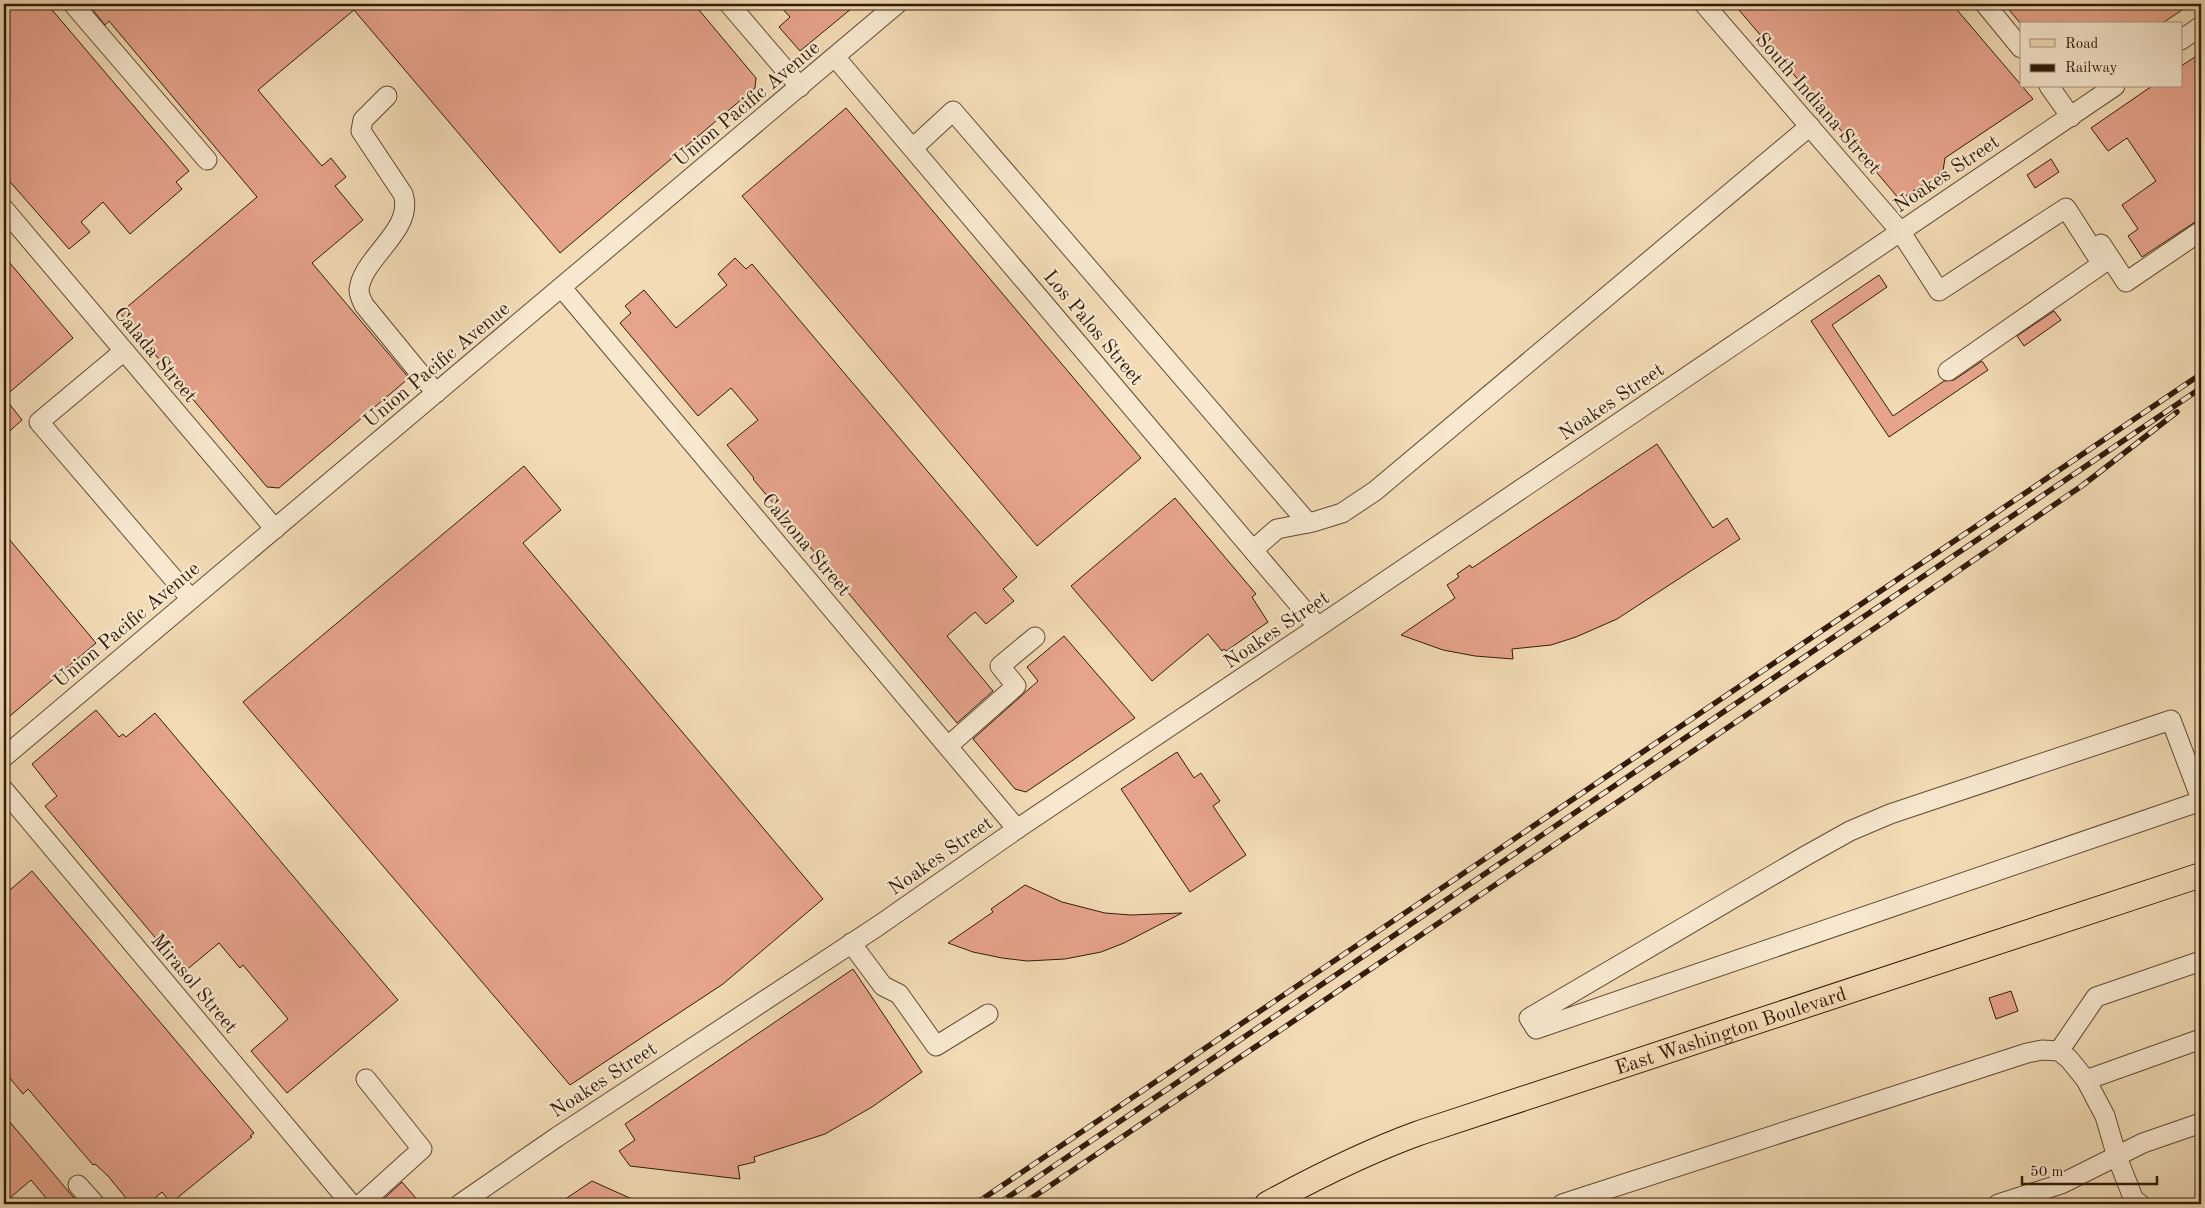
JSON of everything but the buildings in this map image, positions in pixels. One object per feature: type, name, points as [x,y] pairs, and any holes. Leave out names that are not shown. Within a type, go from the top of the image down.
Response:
[{"type":"main road","name":"East Washington Boulevard","points":[[1267,1204],[1318,1176],[1368,1152],[1419,1133],[2201,874]]},
{"type":"street","points":[[73,4],[206,160]]},
{"type":"street","points":[[729,4],[800,87]]},
{"type":"street","name":"Union Pacific Avenue","points":[[4,757],[897,4]]},
{"type":"street","name":"South Indiana Street","points":[[1704,4],[1900,231]]},
{"type":"street","points":[[1985,4],[2020,47]]},
{"type":"street","points":[[2182,39],[2201,26]]},
{"type":"street","name":"Los Palos Street","points":[[835,57],[1318,628]]},
{"type":"street","points":[[2050,88],[2064,121]]},
{"type":"street","name":"Noakes Street","points":[[460,1204],[565,1131],[852,943],[2112,88]]},
{"type":"street","points":[[387,96],[363,120],[361,131],[403,194],[405,202],[404,211],[400,224],[362,280],[358,292],[364,305],[436,393]]},
{"type":"street","points":[[913,148],[953,111],[1308,523]]},
{"type":"street","points":[[1253,550],[1277,529],[1308,523],[1342,513],[1375,491],[1810,126]]},
{"type":"street","points":[[1900,231],[1939,291],[2066,208],[2102,264],[1948,371]]},
{"type":"street","name":"Calada Street","points":[[4,209],[275,529]]},
{"type":"street","points":[[2078,226],[2086,220],[2126,282],[2201,232]]},
{"type":"street","name":"Calzona Street","points":[[562,288],[1018,829]]},
{"type":"street","points":[[124,351],[39,422],[191,600]]},
{"type":"street","points":[[948,746],[1016,686],[1000,666],[1035,636]]},
{"type":"street","points":[[2172,720],[2201,800],[1536,1029],[1530,1018],[1850,831],[1890,814],[2172,720]]},
{"type":"street","name":"Mirasol Street","points":[[4,790],[351,1204]]},
{"type":"street","points":[[852,943],[883,986],[899,994],[936,1046],[988,1014]]},
{"type":"street","points":[[2058,1051],[2096,997],[2201,961]]},
{"type":"street","points":[[2086,1080],[2201,1039]]},
{"type":"street","points":[[1562,1204],[2027,1053],[2042,1050],[2058,1051],[2069,1059],[2086,1080],[2105,1116],[2117,1157],[2134,1200],[2140,1204]]},
{"type":"street","points":[[361,1204],[422,1149],[366,1079]]},
{"type":"street","points":[[1998,1204],[2061,1184],[2143,1143],[2201,1123]]},
{"type":"street","points":[[78,1185],[95,1204]]},
{"type":"railway","points":[[975,1204],[2201,374]]},
{"type":"railway","points":[[998,1204],[2201,388]]},
{"type":"railway","points":[[1023,1204],[1878,626],[2083,485],[2177,412]]}]
